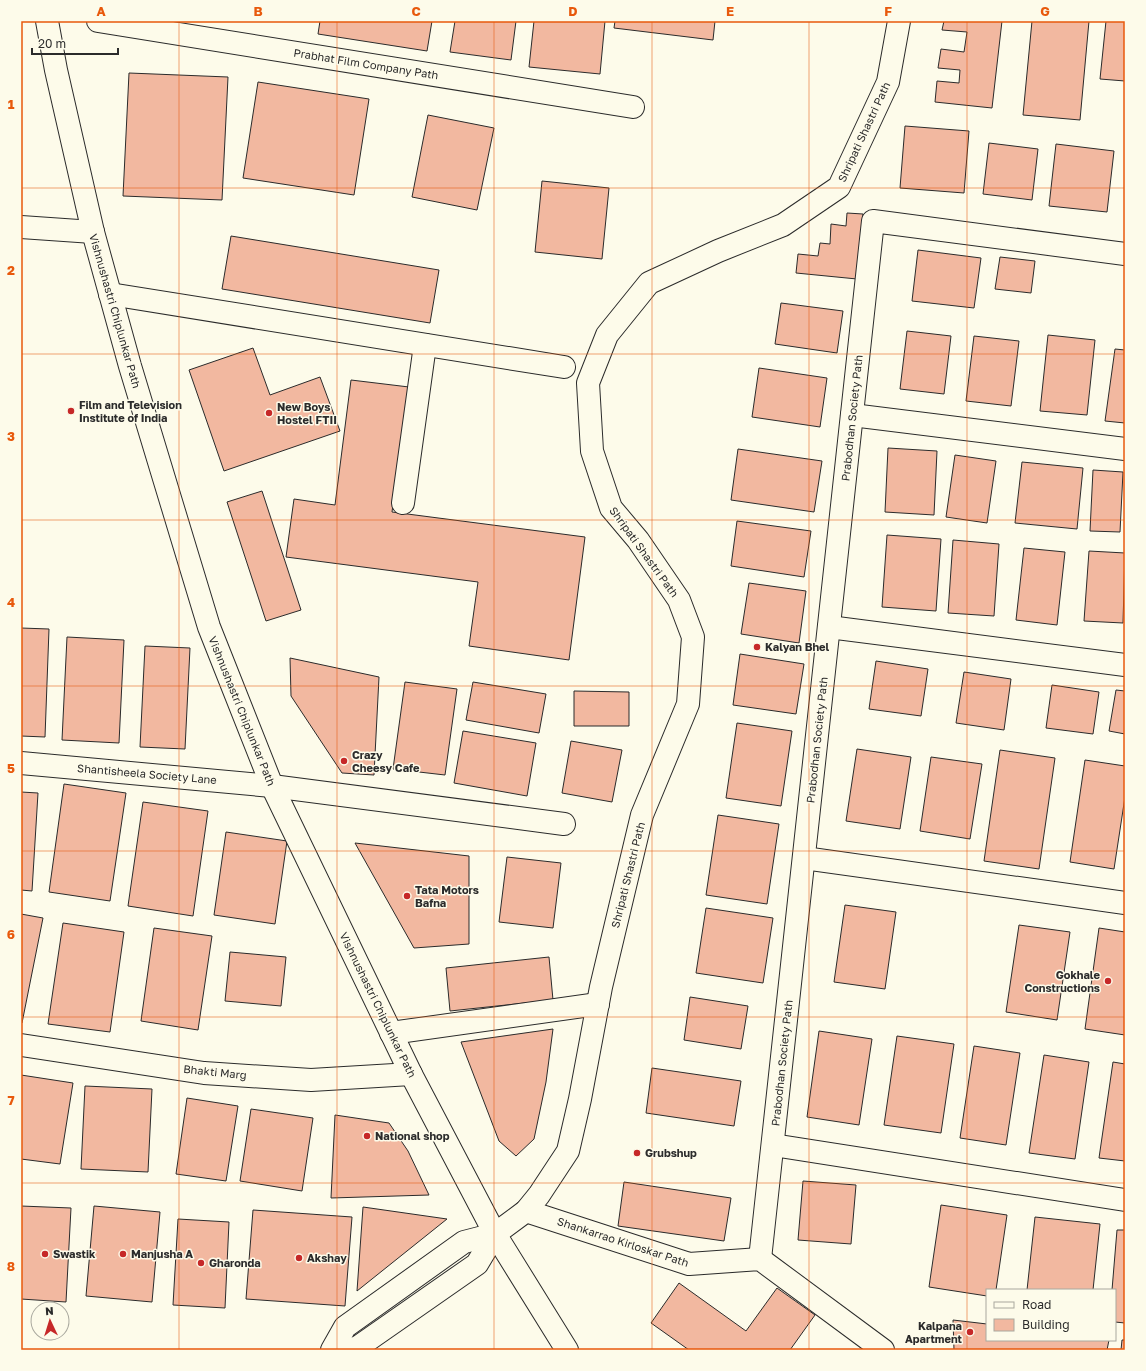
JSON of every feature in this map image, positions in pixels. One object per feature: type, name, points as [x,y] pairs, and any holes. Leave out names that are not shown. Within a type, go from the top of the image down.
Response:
[{"type":"street","name":"Vishnushastri Chiplunkar Path","points":[[48,21],[56,70],[93,232],[209,628],[272,786],[411,1074],[495,1234],[567,1350]]},
{"type":"street","name":"Prabhat Film Company Path","points":[[98,21],[633,106]]},
{"type":"street","name":"Shripati Shastri Path","points":[[495,1234],[526,1211],[539,1196],[568,1151],[598,1004],[642,815],[688,704],[694,637],[679,600],[638,540],[611,508],[592,450],[588,383],[607,335],[649,283],[718,251],[783,225],[839,187],[888,82],[899,21]]},
{"type":"street","name":"Prabodhan Society Path","points":[[760,1259],[873,221],[1125,254]]},
{"type":"street","points":[[21,227],[93,232]]},
{"type":"street","points":[[110,294],[564,368]]},
{"type":"street","points":[[404,503],[425,345]]},
{"type":"street","points":[[852,415],[1125,449]]},
{"type":"street","points":[[829,627],[1125,665]]},
{"type":"street","name":"Shantisheela Society Lane","points":[[21,763],[272,786],[564,824]]},
{"type":"street","points":[[804,858],[1125,902]]},
{"type":"street","points":[[391,1033],[598,1004]]},
{"type":"street","name":"Bhakti Marg","points":[[21,1044],[204,1073],[311,1080],[411,1074]]},
{"type":"street","points":[[773,1145],[1125,1200]]},
{"type":"street","name":"Shankarrao Kirloskar Path","points":[[526,1211],[689,1264],[760,1259]]},
{"type":"street","points":[[332,1350],[345,1327],[464,1242],[495,1234]]},
{"type":"street","points":[[347,1350],[358,1347],[477,1264],[495,1234]]},
{"type":"street","points":[[760,1259],[883,1350]]},
{"type":"building","points":[[320,21],[432,21],[427,51],[318,34]]},
{"type":"building","points":[[455,21],[516,21],[511,60],[450,52]]},
{"type":"building","points":[[534,21],[605,21],[600,74],[529,67]]},
{"type":"building","points":[[615,21],[715,21],[713,40],[614,28]]},
{"type":"building","points":[[944,21],[1002,21],[992,108],[935,102],[937,81],[959,83],[960,70],[938,68],[941,49],[964,52],[967,32],[942,30]]},
{"type":"building","points":[[1032,21],[1089,21],[1080,120],[1023,115]]},
{"type":"building","points":[[1106,21],[1125,21],[1125,81],[1100,79]]},
{"type":"building","points":[[129,73],[228,77],[222,200],[123,196]]},
{"type":"building","points":[[258,82],[369,99],[354,195],[243,178]]},
{"type":"building","points":[[428,115],[494,128],[477,210],[412,197]]},
{"type":"building","points":[[905,126],[969,131],[964,193],[900,188]]},
{"type":"building","points":[[989,143],[1038,149],[1032,200],[983,194]]},
{"type":"building","points":[[1056,144],[1114,151],[1107,212],[1049,206]]},
{"type":"building","points":[[542,181],[609,188],[602,259],[535,252]]},
{"type":"building","points":[[847,213],[863,214],[857,279],[796,273],[798,254],[818,256],[820,243],[830,244],[831,224],[846,226]]},
{"type":"building","points":[[231,236],[439,270],[430,323],[222,289]]},
{"type":"building","points":[[918,250],[981,258],[974,308],[912,301]]},
{"type":"building","points":[[1000,257],[1035,261],[1031,293],[995,289]]},
{"type":"building","points":[[781,303],[843,311],[837,353],[775,344]]},
{"type":"building","points":[[907,331],[951,336],[944,394],[900,389]]},
{"type":"building","points":[[1048,335],[1095,340],[1087,415],[1040,411]]},
{"type":"building","points":[[974,336],[1019,341],[1011,406],[966,401]]},
{"type":"building","name":"New Boys Hostel FTII","points":[[253,348],[270,395],[320,377],[340,431],[224,471],[189,370]]},
{"type":"building","points":[[1115,349],[1125,350],[1125,423],[1105,421]]},
{"type":"building","points":[[759,368],[827,378],[820,427],[752,417]]},
{"type":"building","points":[[351,380],[409,387],[392,512],[585,537],[569,660],[469,646],[478,582],[286,557],[294,499],[335,505]]},
{"type":"building","points":[[888,448],[937,451],[934,515],[885,512]]},
{"type":"building","points":[[738,449],[822,461],[814,512],[731,500]]},
{"type":"building","points":[[955,455],[996,461],[987,523],[946,517]]},
{"type":"building","points":[[1022,462],[1083,468],[1077,529],[1015,523]]},
{"type":"building","points":[[1093,470],[1123,472],[1120,532],[1090,531]]},
{"type":"building","points":[[262,491],[301,610],[266,621],[227,502]]},
{"type":"building","points":[[737,521],[811,531],[804,577],[731,566]]},
{"type":"building","points":[[887,535],[941,539],[936,611],[882,607]]},
{"type":"building","points":[[953,540],[999,544],[994,616],[948,613]]},
{"type":"building","points":[[1024,548],[1065,552],[1057,625],[1016,620]]},
{"type":"building","points":[[1089,551],[1125,553],[1123,623],[1084,621]]},
{"type":"building","points":[[749,583],[806,591],[799,643],[741,634]]},
{"type":"building","points":[[21,628],[49,629],[45,737],[21,736]]},
{"type":"building","points":[[67,637],[124,640],[119,743],[62,740]]},
{"type":"building","points":[[145,646],[190,648],[185,749],[140,747]]},
{"type":"building","points":[[740,654],[804,664],[796,714],[733,705]]},
{"type":"building","points":[[290,658],[379,677],[374,775],[342,773],[291,696]]},
{"type":"building","points":[[876,661],[928,669],[921,716],[869,709]]},
{"type":"building","points":[[964,672],[1011,679],[1004,730],[956,723]]},
{"type":"building","points":[[405,682],[457,689],[445,775],[393,769]]},
{"type":"building","points":[[473,682],[546,694],[539,733],[466,720]]},
{"type":"building","points":[[1052,685],[1099,692],[1093,734],[1046,728]]},
{"type":"building","points":[[1116,690],[1125,691],[1125,734],[1109,731]]},
{"type":"building","points":[[574,691],[629,692],[629,726],[574,726]]},
{"type":"building","points":[[737,723],[792,731],[781,806],[726,798]]},
{"type":"building","points":[[463,731],[536,743],[527,796],[454,783]]},
{"type":"building","points":[[571,741],[622,750],[612,802],[562,793]]},
{"type":"building","points":[[857,749],[911,757],[900,829],[846,821]]},
{"type":"building","points":[[1000,750],[1055,758],[1039,869],[984,861]]},
{"type":"building","points":[[931,757],[982,764],[970,839],[920,831]]},
{"type":"building","points":[[1085,760],[1125,766],[1125,797],[1114,869],[1070,862]]},
{"type":"building","points":[[64,784],[126,793],[110,901],[49,892]]},
{"type":"building","points":[[21,792],[38,793],[32,891],[21,890]]},
{"type":"building","points":[[143,802],[208,811],[193,916],[128,906]]},
{"type":"building","points":[[718,815],[779,824],[767,904],[706,895]]},
{"type":"building","points":[[226,832],[287,841],[275,924],[214,915]]},
{"type":"building","points":[[355,843],[469,856],[469,944],[414,948]]},
{"type":"building","points":[[507,857],[561,863],[553,928],[499,922]]},
{"type":"building","points":[[845,905],[896,912],[885,989],[834,982]]},
{"type":"building","points":[[706,908],[773,918],[763,983],[696,973]]},
{"type":"building","points":[[21,914],[43,918],[22,1023],[21,1022]]},
{"type":"building","points":[[63,923],[124,932],[110,1032],[48,1024]]},
{"type":"building","points":[[1019,925],[1070,932],[1057,1020],[1006,1012]]},
{"type":"building","points":[[154,928],[212,936],[198,1030],[141,1021]]},
{"type":"building","name":"Gokhale Constructions","points":[[1099,928],[1125,932],[1125,1035],[1085,1029]]},
{"type":"building","points":[[230,952],[286,957],[281,1006],[225,1001]]},
{"type":"building","points":[[549,957],[553,1000],[450,1011],[446,968]]},
{"type":"building","points":[[690,997],[748,1006],[741,1049],[684,1040]]},
{"type":"building","points":[[553,1029],[546,1082],[534,1139],[516,1156],[499,1141],[461,1042]]},
{"type":"building","points":[[819,1031],[872,1039],[859,1125],[807,1117]]},
{"type":"building","points":[[897,1036],[954,1044],[941,1133],[884,1125]]},
{"type":"building","points":[[974,1046],[1020,1053],[1006,1145],[960,1138]]},
{"type":"building","points":[[1044,1055],[1089,1062],[1075,1159],[1029,1153]]},
{"type":"building","points":[[1113,1062],[1125,1064],[1125,1161],[1099,1158]]},
{"type":"building","points":[[652,1068],[741,1081],[734,1126],[646,1113]]},
{"type":"building","points":[[21,1075],[73,1083],[60,1164],[21,1159]]},
{"type":"building","points":[[85,1086],[152,1089],[148,1172],[81,1169]]},
{"type":"building","points":[[187,1098],[238,1106],[226,1181],[176,1174]]},
{"type":"building","points":[[251,1109],[313,1118],[302,1191],[240,1181]]},
{"type":"building","points":[[335,1115],[389,1123],[408,1151],[429,1195],[331,1198]]},
{"type":"building","points":[[803,1181],[856,1185],[851,1244],[798,1240]]},
{"type":"building","points":[[624,1182],[731,1198],[724,1241],[618,1226]]},
{"type":"building","points":[[941,1205],[1007,1215],[996,1289],[986,1289],[986,1296],[929,1287]]},
{"type":"building","name":"Swastik","points":[[21,1206],[71,1208],[66,1301],[21,1299]]},
{"type":"building","name":"Manjusha A","points":[[94,1206],[160,1212],[152,1302],[86,1296]]},
{"type":"building","points":[[363,1207],[447,1219],[357,1291]]},
{"type":"building","name":"Akshay","points":[[253,1210],[352,1217],[345,1306],[246,1299]]},
{"type":"building","points":[[1035,1217],[1100,1224],[1093,1289],[1027,1289]]},
{"type":"building","name":"Gharonda","points":[[178,1219],[229,1222],[225,1308],[173,1305]]},
{"type":"building","points":[[1117,1230],[1125,1230],[1125,1323],[1116,1322],[1116,1289],[1112,1289]]},
{"type":"building","points":[[679,1283],[746,1331],[777,1288],[815,1315],[790,1350],[689,1350],[651,1323]]},
{"type":"building","name":"Kalpana Apartment","points":[[953,1320],[986,1324],[986,1341],[1109,1341],[1107,1350],[954,1350]]},
{"type":"building","points":[[1122,1340],[1125,1340],[1125,1350],[1121,1350]]},
{"type":"place","name":"Film and Television Institute of India","points":[[71,411]]},
{"type":"place","name":"New Boys Hostel FTII","points":[[269,413]]},
{"type":"place","name":"Kalyan Bhel","points":[[757,647]]},
{"type":"place","name":"Crazy Cheesy Cafe","points":[[344,761]]},
{"type":"place","name":"Tata Motors Bafna","points":[[407,896]]},
{"type":"place","name":"Gokhale Constructions","points":[[1108,981]]},
{"type":"place","name":"National shop","points":[[367,1136]]},
{"type":"place","name":"Grubshup","points":[[637,1153]]},
{"type":"place","name":"Swastik","points":[[45,1254]]},
{"type":"place","name":"Manjusha A","points":[[123,1254]]},
{"type":"place","name":"Akshay","points":[[299,1258]]},
{"type":"place","name":"Gharonda","points":[[201,1263]]},
{"type":"place","name":"Kalpana Apartment","points":[[970,1332]]}]
